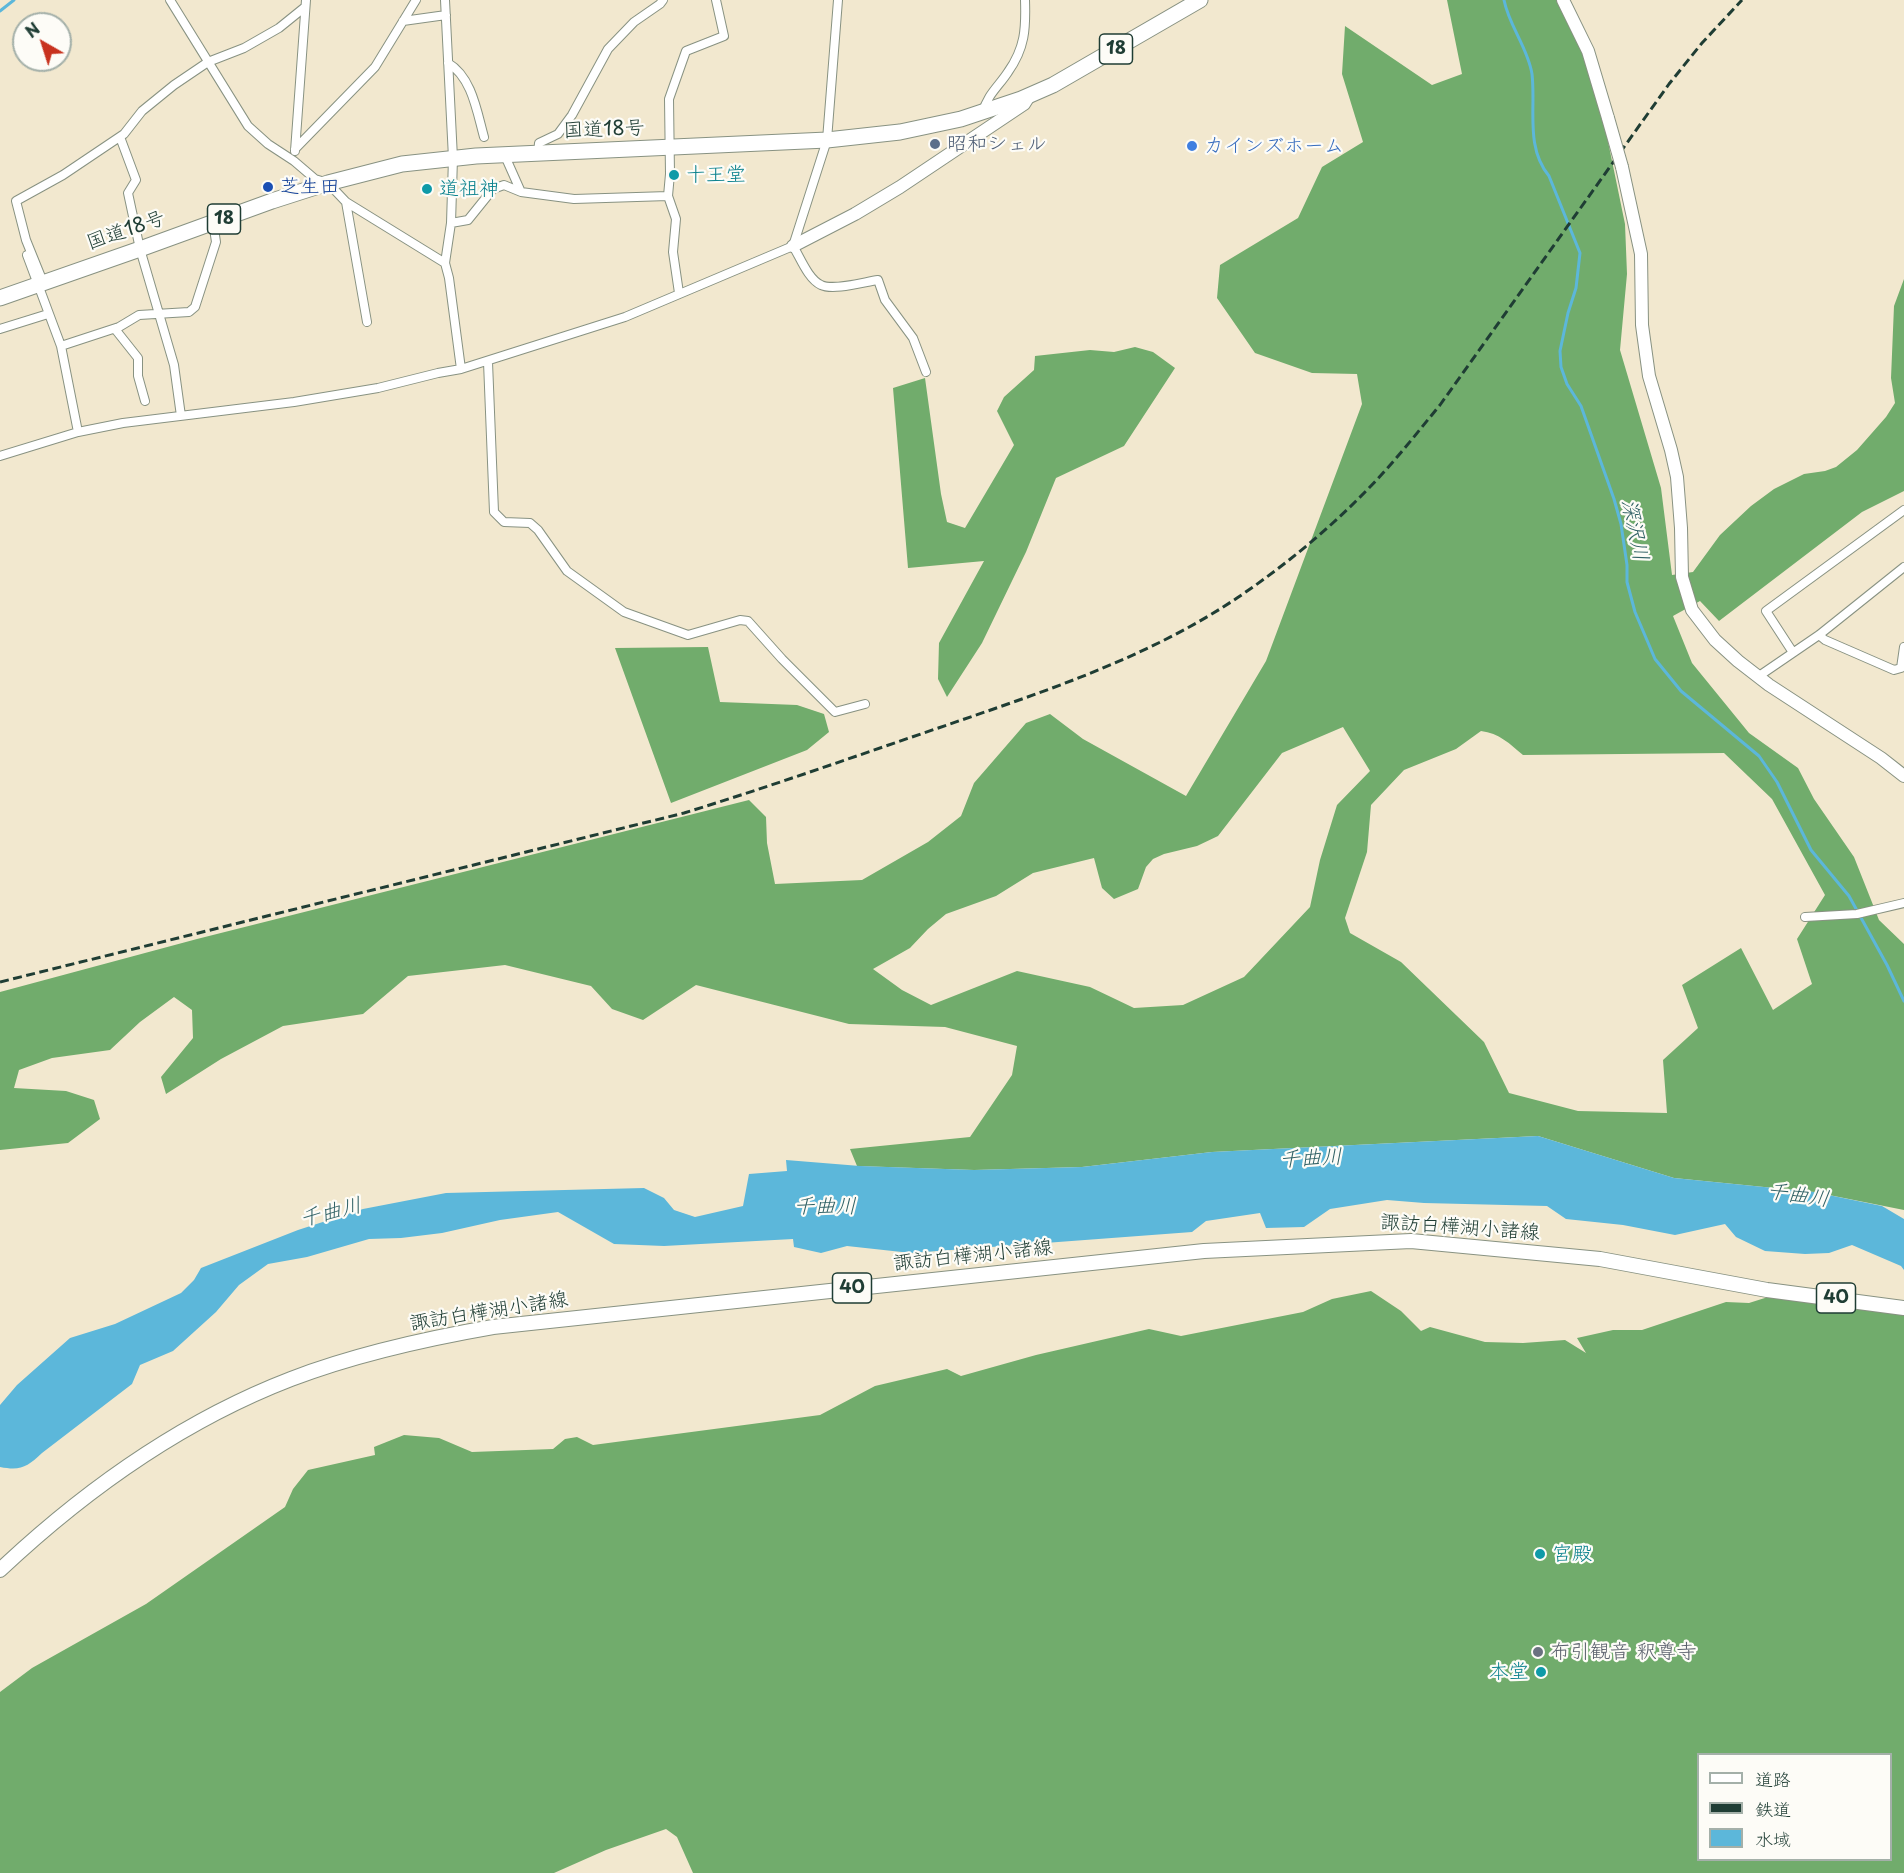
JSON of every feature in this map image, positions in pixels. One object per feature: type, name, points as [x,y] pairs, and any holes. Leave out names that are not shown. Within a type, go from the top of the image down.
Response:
[{"type":"highway","name":"国道18号","points":[[0,298],[328,183],[402,164],[453,158],[827,140],[900,132],[982,112],[1053,85],[1200,0]]},
{"type":"main road","name":"諏訪白樺湖小諸線","points":[[0,1570],[96,1489],[193,1424],[294,1378],[414,1341],[493,1327],[1204,1251],[1411,1241],[1600,1259],[1767,1290],[1884,1303],[1904,1308]]},
{"type":"street","points":[[170,0],[248,126],[315,179],[328,183],[346,202],[445,264]]},
{"type":"street","points":[[295,149],[375,67],[416,0]]},
{"type":"street","points":[[445,0],[453,158],[451,223],[445,264],[449,278],[461,369]]},
{"type":"street","points":[[538,154],[539,143],[558,134],[572,115],[608,49],[634,22],[663,0]]},
{"type":"street","points":[[679,293],[673,252],[676,219],[668,196],[669,99],[686,51],[724,36],[716,0]]},
{"type":"street","points":[[838,0],[827,140],[793,246],[814,280],[823,286],[845,286],[878,280],[885,300],[913,338],[926,372]]},
{"type":"street","points":[[980,134],[985,101],[1008,72],[1022,46],[1026,28],[1025,0]]},
{"type":"street","points":[[1563,0],[1588,51],[1622,167],[1641,254],[1642,325],[1649,376],[1677,477],[1682,577],[1692,610],[1714,640],[1769,685],[1881,758],[1904,776]]},
{"type":"street","points":[[78,432],[61,346],[48,314],[16,201],[63,175],[120,137],[142,111],[174,85],[208,62],[244,48],[279,28],[305,3]]},
{"type":"street","points":[[294,161],[305,3]]},
{"type":"street","points":[[403,21],[446,15]]},
{"type":"street","points":[[448,63],[457,68],[472,96],[484,137]]},
{"type":"street","points":[[0,456],[78,432],[123,423],[304,401],[378,388],[488,362],[625,317],[793,246],[882,198],[1024,104],[1030,95]]},
{"type":"street","points":[[120,137],[136,180],[128,193],[140,249],[174,365],[181,416]]},
{"type":"street","points":[[505,156],[521,192]]},
{"type":"street","points":[[451,223],[468,220],[493,189],[504,185],[521,192],[574,199],[668,196]]},
{"type":"street","points":[[346,202],[367,322]]},
{"type":"street","points":[[61,346],[115,329],[139,315],[189,312],[195,307],[216,242],[213,222]]},
{"type":"street","points":[[0,329],[48,314]]},
{"type":"street","points":[[115,329],[138,358],[138,376],[145,401]]},
{"type":"street","points":[[488,362],[494,512],[504,522],[530,524],[538,530],[567,571],[624,612],[688,634],[740,620],[748,621],[782,659],[836,712],[865,704]]},
{"type":"street","points":[[1792,651],[1766,611],[1904,510]]},
{"type":"street","points":[[1759,676],[1792,651],[1819,635],[1904,567]]},
{"type":"street","points":[[1819,635],[1825,640],[1894,670],[1900,668],[1904,647]]},
{"type":"street","points":[[1805,917],[1857,914],[1904,903]]},
{"type":"green space","points":[[1447,0],[1557,0],[1583,53],[1604,122],[1625,224],[1627,274],[1620,350],[1661,488],[1672,575],[1693,572],[1720,535],[1751,506],[1774,489],[1804,474],[1836,467],[1857,450],[1886,417],[1895,403],[1891,378],[1894,306],[1904,279],[1904,491],[1862,512],[1719,621],[1700,601],[1673,616],[1692,663],[1749,733],[1798,768],[1814,799],[1854,857],[1879,920],[1904,944],[1904,1210],[1814,1192],[1674,1178],[1538,1136],[1212,1152],[1082,1167],[974,1170],[857,1166],[850,1149],[970,1137],[1012,1075],[1017,1046],[945,1027],[849,1024],[696,985],[643,1020],[612,1009],[591,986],[505,965],[408,976],[363,1014],[283,1026],[221,1059],[166,1094],[161,1077],[193,1038],[192,1010],[174,997],[140,1022],[110,1050],[52,1058],[19,1070],[14,1088],[66,1091],[94,1100],[100,1119],[68,1143],[0,1150],[0,992],[197,939],[749,800],[766,817],[767,843],[775,884],[862,880],[928,842],[961,816],[974,783],[1026,723],[1050,714],[1083,739],[1186,796],[1266,661],[1362,404],[1357,374],[1312,373],[1255,353],[1217,298],[1220,265],[1298,218],[1322,167],[1363,142],[1342,74],[1345,26],[1432,85],[1462,74]],"holes":[[[1343,727],[1370,771],[1337,805],[1320,860],[1310,907],[1244,977],[1183,1005],[1134,1008],[1090,987],[1017,971],[931,1005],[902,990],[873,969],[910,948],[946,914],[996,896],[1033,873],[1094,858],[1102,888],[1114,899],[1138,889],[1146,867],[1153,859],[1197,846],[1218,836],[1282,753]],[[1481,731],[1499,737],[1523,755],[1724,753],[1772,799],[1825,895],[1797,939],[1812,984],[1773,1010],[1741,948],[1682,985],[1698,1028],[1663,1060],[1667,1113],[1578,1111],[1509,1093],[1484,1042],[1401,962],[1350,933],[1345,918],[1367,852],[1371,805],[1404,770],[1456,749]]]},
{"type":"green space","points":[[1135,347],[1153,352],[1175,368],[1124,446],[1056,478],[1026,552],[982,643],[947,697],[938,679],[939,643],[984,561],[908,568],[893,388],[925,378],[947,522],[965,528],[1014,445],[997,411],[1004,397],[1034,370],[1035,356],[1090,350],[1114,352]]},
{"type":"green space","points":[[708,647],[720,702],[797,705],[824,714],[829,732],[807,750],[671,803],[615,648]]},
{"type":"green space","points":[[1371,1291],[1401,1311],[1421,1331],[1430,1327],[1485,1342],[1523,1343],[1565,1340],[1586,1353],[1577,1338],[1613,1330],[1642,1330],[1726,1302],[1749,1303],[1768,1297],[1824,1300],[1904,1314],[1904,1873],[693,1873],[677,1837],[666,1829],[606,1850],[554,1873],[0,1873],[0,1692],[32,1668],[146,1604],[285,1507],[293,1489],[308,1470],[375,1455],[374,1447],[404,1435],[439,1438],[472,1452],[553,1449],[565,1439],[577,1437],[593,1445],[820,1415],[875,1386],[947,1369],[961,1376],[1036,1355],[1149,1329],[1181,1336],[1303,1312],[1332,1299]]},
{"type":"water","name":"千曲川","points":[[1538,1136],[1674,1178],[1814,1192],[1882,1206],[1904,1219],[1904,1270],[1901,1266],[1852,1245],[1829,1253],[1765,1251],[1736,1237],[1725,1224],[1675,1235],[1623,1225],[1566,1219],[1547,1206],[1387,1200],[1330,1209],[1304,1227],[1266,1228],[1260,1213],[1206,1221],[1192,1232],[911,1253],[847,1246],[821,1253],[794,1247],[793,1239],[664,1246],[614,1244],[558,1212],[500,1220],[442,1233],[369,1239],[307,1257],[268,1264],[239,1285],[216,1312],[173,1351],[140,1365],[132,1384],[32,1462],[19,1468],[0,1467],[0,1405],[17,1385],[70,1338],[115,1324],[181,1293],[194,1280],[201,1268],[298,1230],[363,1209],[446,1193],[644,1188],[664,1198],[674,1210],[695,1217],[743,1206],[749,1174],[787,1171],[786,1160],[860,1166],[974,1170],[1082,1167],[1212,1152]]},
{"type":"waterway","points":[[0,11],[14,0]]},
{"type":"waterway","name":"深沢川","points":[[1504,0],[1506,10],[1530,64],[1534,140],[1537,153],[1549,176],[1580,253],[1576,288],[1560,351],[1561,367],[1567,384],[1581,406],[1614,499],[1621,524],[1627,582],[1635,612],[1655,659],[1681,691],[1759,756],[1777,782],[1811,850],[1849,896],[1904,1001]]},
{"type":"railway","points":[[0,982],[684,813],[816,770],[1059,685],[1133,655],[1203,619],[1237,598],[1304,548],[1351,506],[1395,460],[1440,405],[1669,84],[1702,43],[1742,0]]},
{"type":"place","name":"昭和シェル","points":[[935,144]]},
{"type":"place","name":"カインズホーム","points":[[1192,146]]},
{"type":"place","name":"十王堂","points":[[674,175]]},
{"type":"place","name":"芝生田","points":[[268,187]]},
{"type":"place","name":"道祖神","points":[[427,189]]},
{"type":"place","name":"宮殿","points":[[1540,1554]]},
{"type":"place","name":"布引観音 釈尊寺","points":[[1538,1652]]},
{"type":"place","name":"本堂","points":[[1541,1672]]}]
